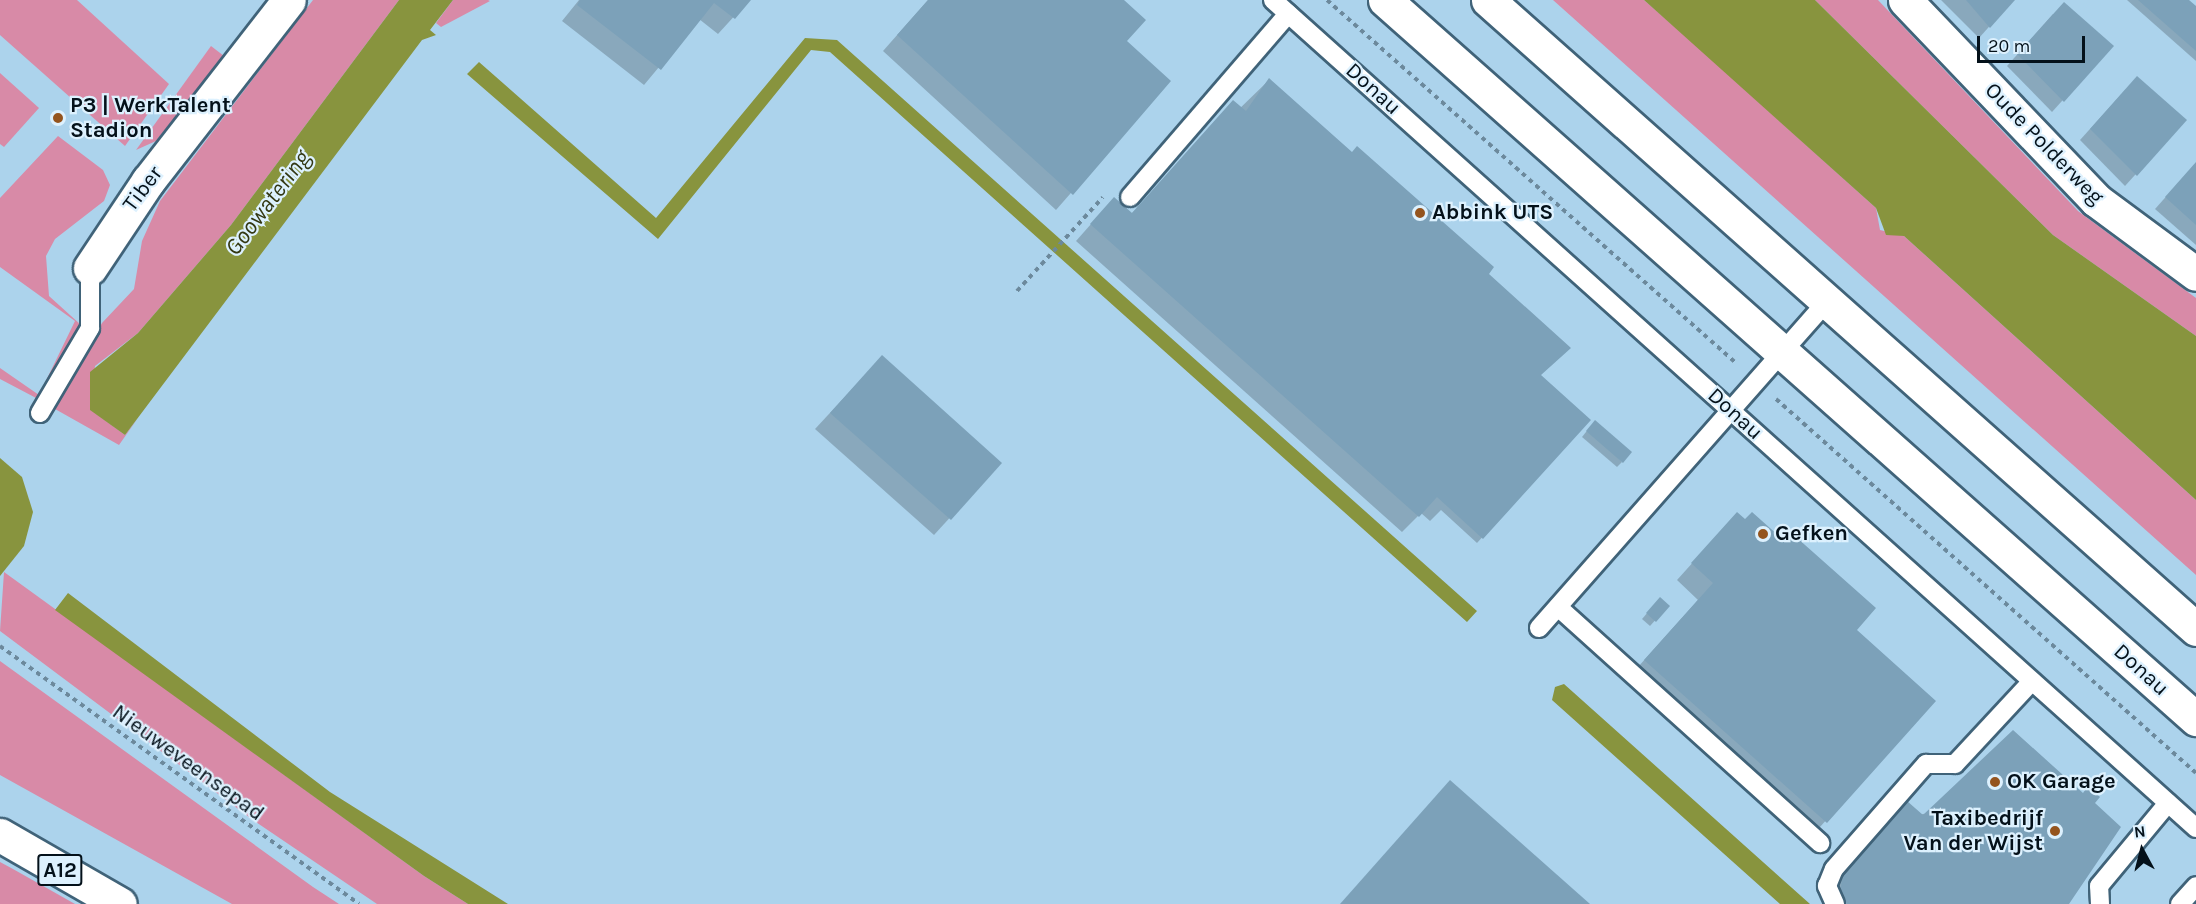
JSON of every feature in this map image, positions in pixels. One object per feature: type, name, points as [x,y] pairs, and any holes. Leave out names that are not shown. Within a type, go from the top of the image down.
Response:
[{"type":"main road","name":"Tiber","points":[[90,268],[148,181],[289,0]]},
{"type":"main road","name":"Donau","points":[[1385,0],[2196,719]]},
{"type":"main road","points":[[1488,0],[2196,629]]},
{"type":"main road","name":"Oude Polderweg","points":[[1905,0],[2096,200],[2196,274]]},
{"type":"main road","name":"A12","points":[[0,835],[120,904]]},
{"type":"lane","name":"Donau","points":[[1273,0],[2196,828]]},
{"type":"lane","points":[[1130,197],[1288,14]]},
{"type":"lane","points":[[40,413],[90,328],[90,268]]},
{"type":"lane","points":[[1539,628],[1827,301]]},
{"type":"lane","points":[[1558,607],[1820,843]]},
{"type":"lane","points":[[1835,904],[1827,886],[1834,869],[1926,764],[1954,764],[2032,681]]},
{"type":"lane","points":[[2100,904],[2100,886],[2168,803]]},
{"type":"lane","points":[[2180,904],[2196,886]]},
{"type":"path","points":[[1017,291],[1069,234]]},
{"type":"path","name":"Nieuweveensepad","points":[[0,646],[358,904]]},
{"type":"shaded area","points":[[0,0],[77,0],[169,84],[125,146],[0,35]]},
{"type":"shaded area","points":[[313,0],[399,0],[231,225],[138,333],[95,366],[91,410],[125,435],[138,418],[119,445],[55,409],[56,404],[102,323],[134,289],[142,241],[160,201]]},
{"type":"shaded area","points":[[453,0],[490,1],[441,27],[436,23]]},
{"type":"shaded area","points":[[1553,0],[1644,0],[1693,43],[1876,208],[1880,230],[1904,236],[2196,500],[2196,575]]},
{"type":"shaded area","points":[[1815,0],[1878,0],[2078,211],[2196,298],[2196,336],[2053,235]]},
{"type":"shaded area","points":[[211,46],[224,56],[156,141],[136,150]]},
{"type":"shaded area","points":[[0,73],[39,108],[4,147],[0,144]]},
{"type":"shaded area","points":[[58,136],[103,170],[110,185],[104,201],[55,239],[46,256],[49,296],[81,325],[38,399],[0,379],[0,368],[39,395],[75,321],[0,267],[0,198]]},
{"type":"shaded area","points":[[4,572],[424,876],[468,904],[377,904],[253,820],[0,631]]},
{"type":"shaded area","points":[[0,661],[339,904],[232,904],[0,775]]},
{"type":"shaded area","points":[[0,862],[13,869],[75,904],[0,904]]},
{"type":"water","name":"Goowatering","points":[[399,0],[453,0],[430,30],[436,35],[422,40],[125,435],[90,410],[90,372],[138,333],[231,225]]},
{"type":"water","points":[[1644,0],[1815,0],[2053,235],[2196,336],[2196,500],[1904,236],[1886,235],[1876,208]]},
{"type":"water","points":[[805,38],[837,40],[1477,611],[1467,622],[830,52],[811,50],[658,239],[467,74],[479,62],[656,218]]},
{"type":"water","points":[[0,458],[22,477],[33,512],[24,546],[0,576]]},
{"type":"water","points":[[68,593],[330,792],[508,904],[468,904],[424,876],[55,610]]},
{"type":"water","points":[[1564,684],[1810,904],[1780,904],[1552,700],[1555,687]]},
{"type":"building","points":[[580,0],[751,0],[735,19],[714,3],[661,70],[577,5]]},
{"type":"building","points":[[928,0],[1124,0],[1146,20],[1127,41],[1171,81],[1073,195],[897,35]]},
{"type":"building","points":[[1966,0],[2015,0],[1990,28]]},
{"type":"building","points":[[2138,0],[2189,0],[2196,6],[2196,51]]},
{"type":"building","points":[[2064,2],[2114,46],[2064,102],[2017,54]]},
{"type":"building","points":[[2137,76],[2187,120],[2137,176],[2090,129]]},
{"type":"building","points":[[1269,78],[1352,152],[1357,146],[1494,267],[1489,274],[1571,348],[1541,375],[1591,420],[1483,539],[1437,497],[1419,517],[1090,224],[1114,197],[1132,213],[1233,100],[1246,111]]},
{"type":"building","points":[[2196,162],[2196,225],[2165,197]]},
{"type":"building","points":[[882,355],[1002,463],[951,520],[830,413]]},
{"type":"building","points":[[1595,420],[1632,452],[1623,463],[1586,431]]},
{"type":"building","points":[[1737,512],[1745,519],[1752,512],[1780,537],[1787,529],[1876,608],[1857,630],[1936,701],[1827,823],[1644,660],[1713,583],[1691,563]]},
{"type":"building","points":[[1660,597],[1670,606],[1656,622],[1646,613]]},
{"type":"building","points":[[2013,730],[2083,793],[2088,786],[2100,797],[2095,803],[2121,827],[2069,904],[1847,904],[1840,890],[1844,871],[1907,801],[1923,815]]},
{"type":"building","points":[[1450,780],[1590,904],[1340,904]]},
{"type":"place","name":"P3 | WerkTalent Stadion","points":[[58,118]]},
{"type":"place","name":"Abbink UTS","points":[[1420,213]]},
{"type":"place","name":"Gefken","points":[[1763,534]]},
{"type":"place","name":"OK Garage","points":[[1995,782]]},
{"type":"place","name":"Taxibedrijf Van der Wijst","points":[[2055,831]]}]
